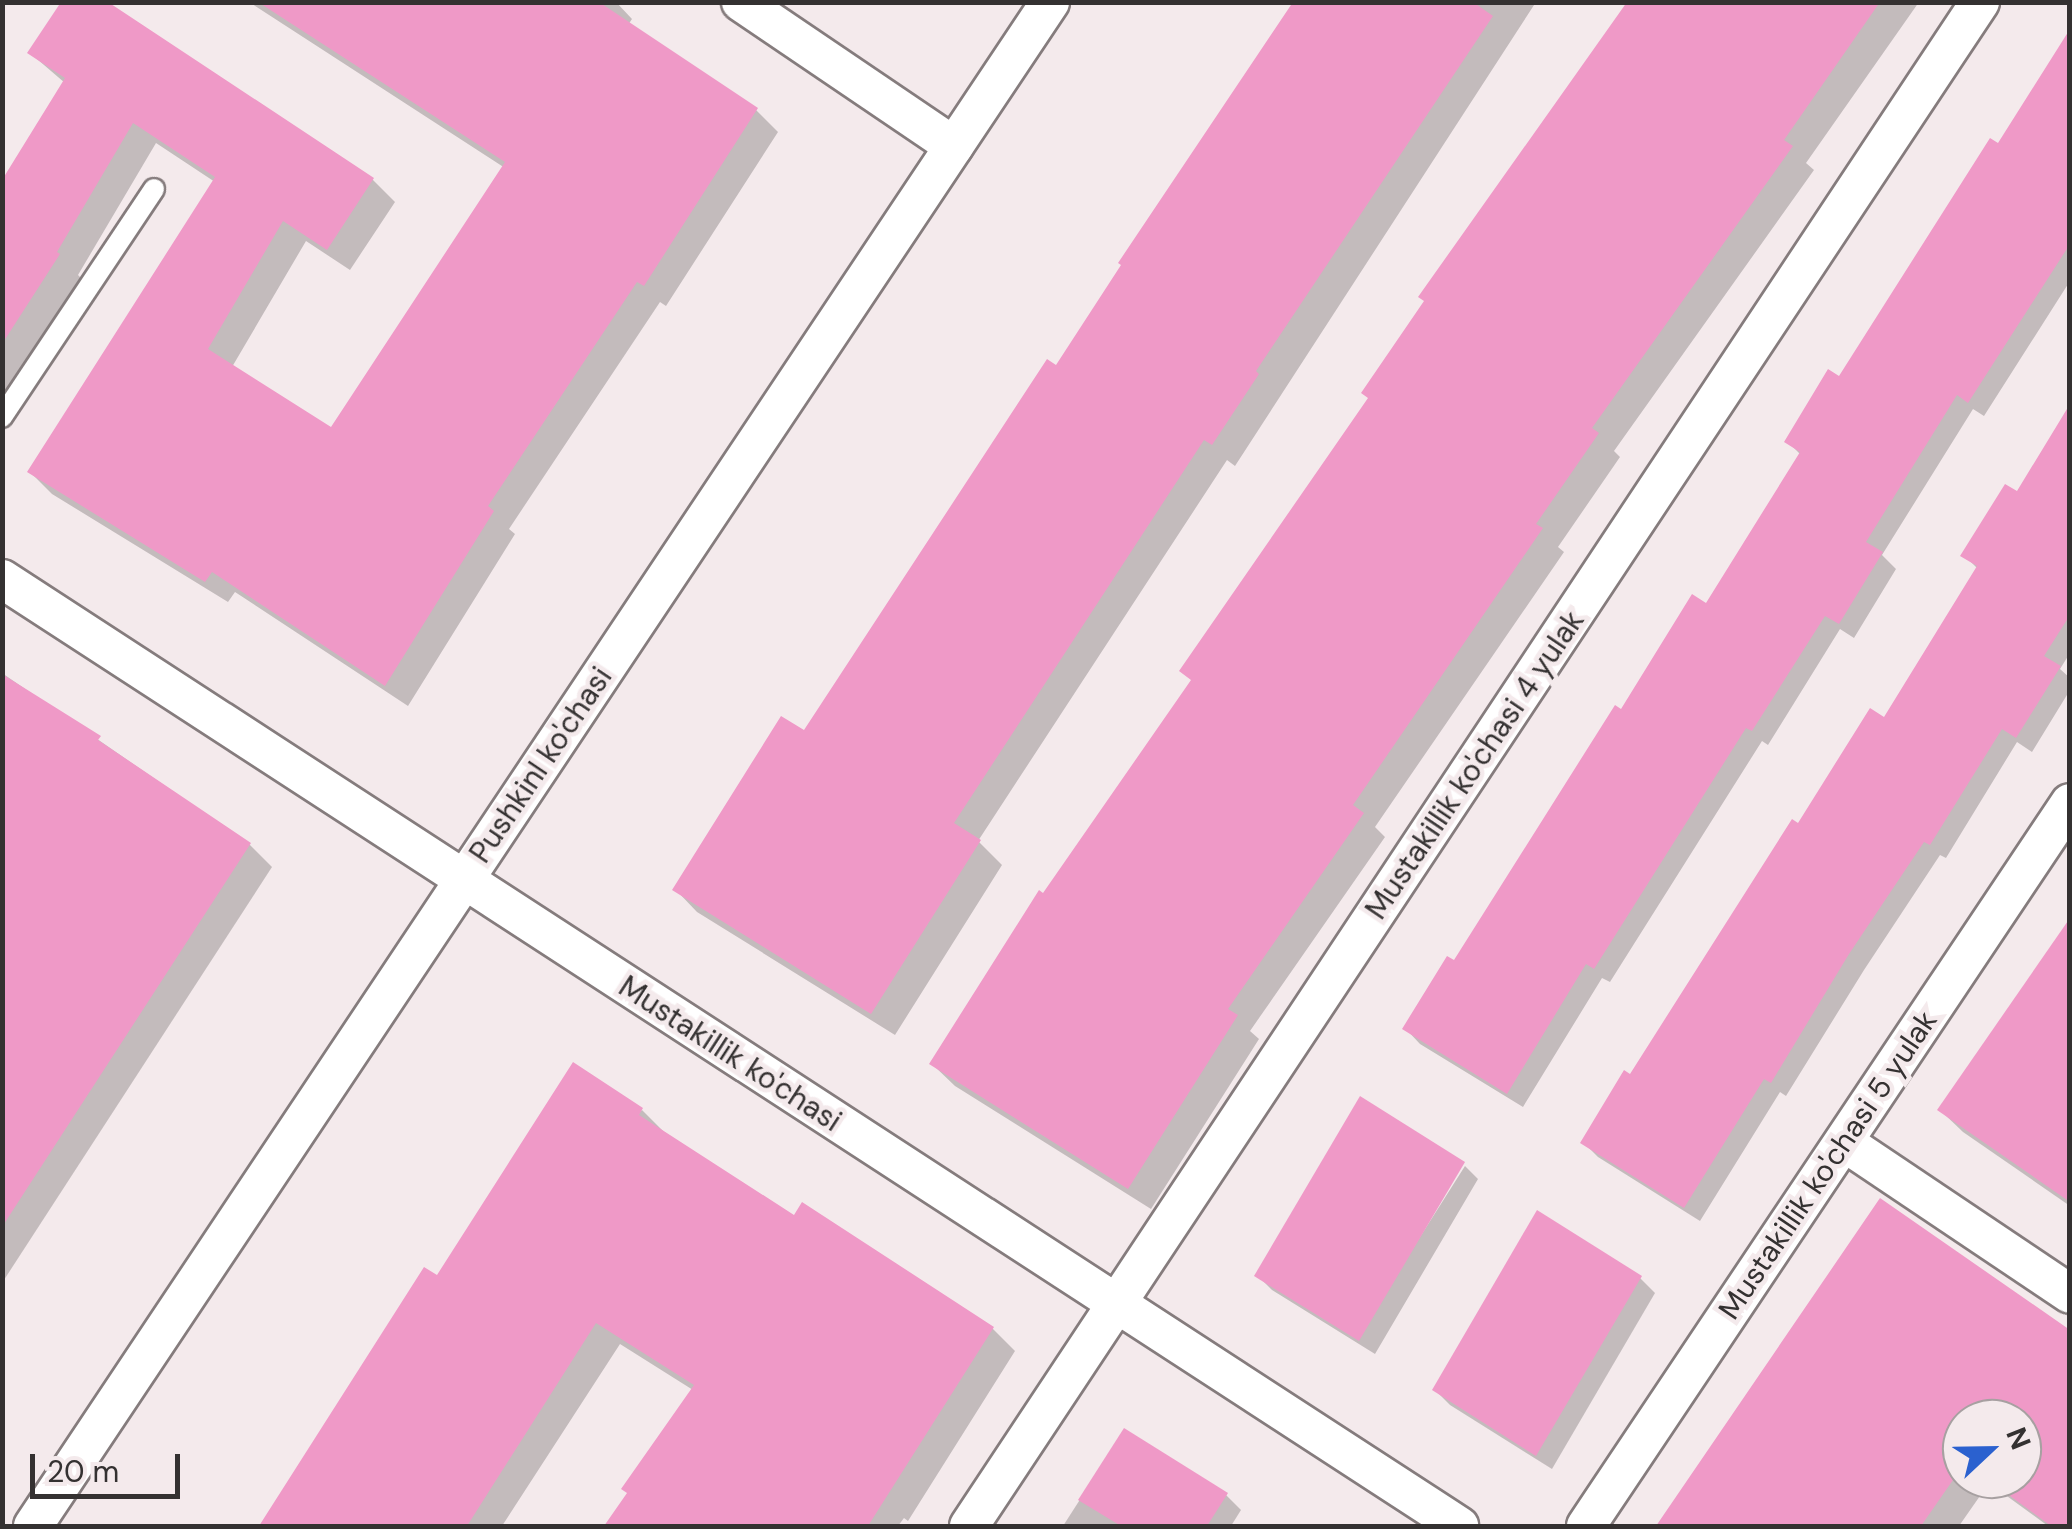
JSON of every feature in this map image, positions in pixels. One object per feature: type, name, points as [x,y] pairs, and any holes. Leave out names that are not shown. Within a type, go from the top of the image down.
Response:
[{"type":"street","points":[[741,2],[954,146]]},
{"type":"street","name":"Pushkinl ko'chasi","points":[[33,1526],[1050,2]]},
{"type":"street","name":"Mustakillik ko'chasi 4 yulak","points":[[969,1526],[1980,2]]},
{"type":"street","name":"Mustakillik ko'chasi","points":[[2,578],[463,882],[1459,1526]]},
{"type":"street","name":"Mustakillik ko'chasi 5 yulak","points":[[1586,1526],[2070,803]]},
{"type":"street","points":[[1844,1142],[2070,1294]]},
{"type":"lane","points":[[2,417],[154,189]]},
{"type":"building","points":[[61,2],[108,2],[374,178],[327,250],[283,221],[208,349],[331,427],[505,162],[258,2],[599,2],[758,108],[644,286],[637,282],[488,506],[494,511],[385,686],[212,572],[205,582],[27,472],[215,177],[133,123],[57,252],[60,254],[2,344],[2,180],[65,78],[27,53]]},
{"type":"building","points":[[1293,2],[1473,2],[1493,16],[1256,371],[1259,374],[1212,445],[1204,440],[954,823],[981,840],[871,1014],[672,890],[781,716],[804,730],[1047,359],[1056,365],[1121,265],[1118,263]]},
{"type":"building","points":[[1627,2],[1880,2],[1784,140],[1793,146],[1592,428],[1599,433],[1536,524],[1543,528],[1353,805],[1364,813],[1228,1009],[1238,1015],[1128,1189],[929,1064],[1039,890],[1043,893],[1191,680],[1179,671],[1368,398],[1361,393],[1424,301],[1418,297]]},
{"type":"building","points":[[2070,29],[2070,244],[1968,403],[1957,395],[1866,542],[1883,552],[1839,624],[1825,616],[1752,731],[1746,728],[1594,969],[1586,964],[1507,1094],[1402,1029],[1447,956],[1454,960],[1615,705],[1621,709],[1692,594],[1706,603],[1800,452],[1784,442],[1828,369],[1839,376],[1990,138],[1998,143]]},
{"type":"building","points":[[2070,404],[2070,615],[2044,656],[2061,666],[2016,738],[2002,729],[1930,845],[1924,842],[1849,954],[1771,1083],[1764,1079],[1684,1208],[1580,1143],[1624,1070],[1630,1074],[1792,819],[1798,823],[1870,708],[1884,717],[1977,566],[1960,556],[2005,484],[2017,491]]},
{"type":"building","points":[[2,674],[101,736],[98,740],[251,843],[2,1227]]},
{"type":"building","points":[[2070,918],[2070,1202],[1937,1110]]},
{"type":"building","points":[[573,1062],[643,1108],[639,1115],[794,1215],[802,1202],[994,1327],[868,1526],[604,1526],[627,1493],[621,1489],[694,1385],[596,1323],[467,1526],[259,1526],[424,1267],[437,1275]]},
{"type":"building","points":[[1360,1096],[1465,1162],[1359,1341],[1254,1276]]},
{"type":"building","points":[[1880,1198],[2070,1330],[2070,1526],[2051,1526],[2014,1499],[2042,1499],[2042,1399],[1942,1399],[1942,1496],[1921,1526],[1656,1526]]},
{"type":"building","points":[[1537,1210],[1642,1276],[1536,1456],[1432,1390]]},
{"type":"building","points":[[1124,1428],[1228,1493],[1207,1526],[1121,1526],[1078,1500]]}]
